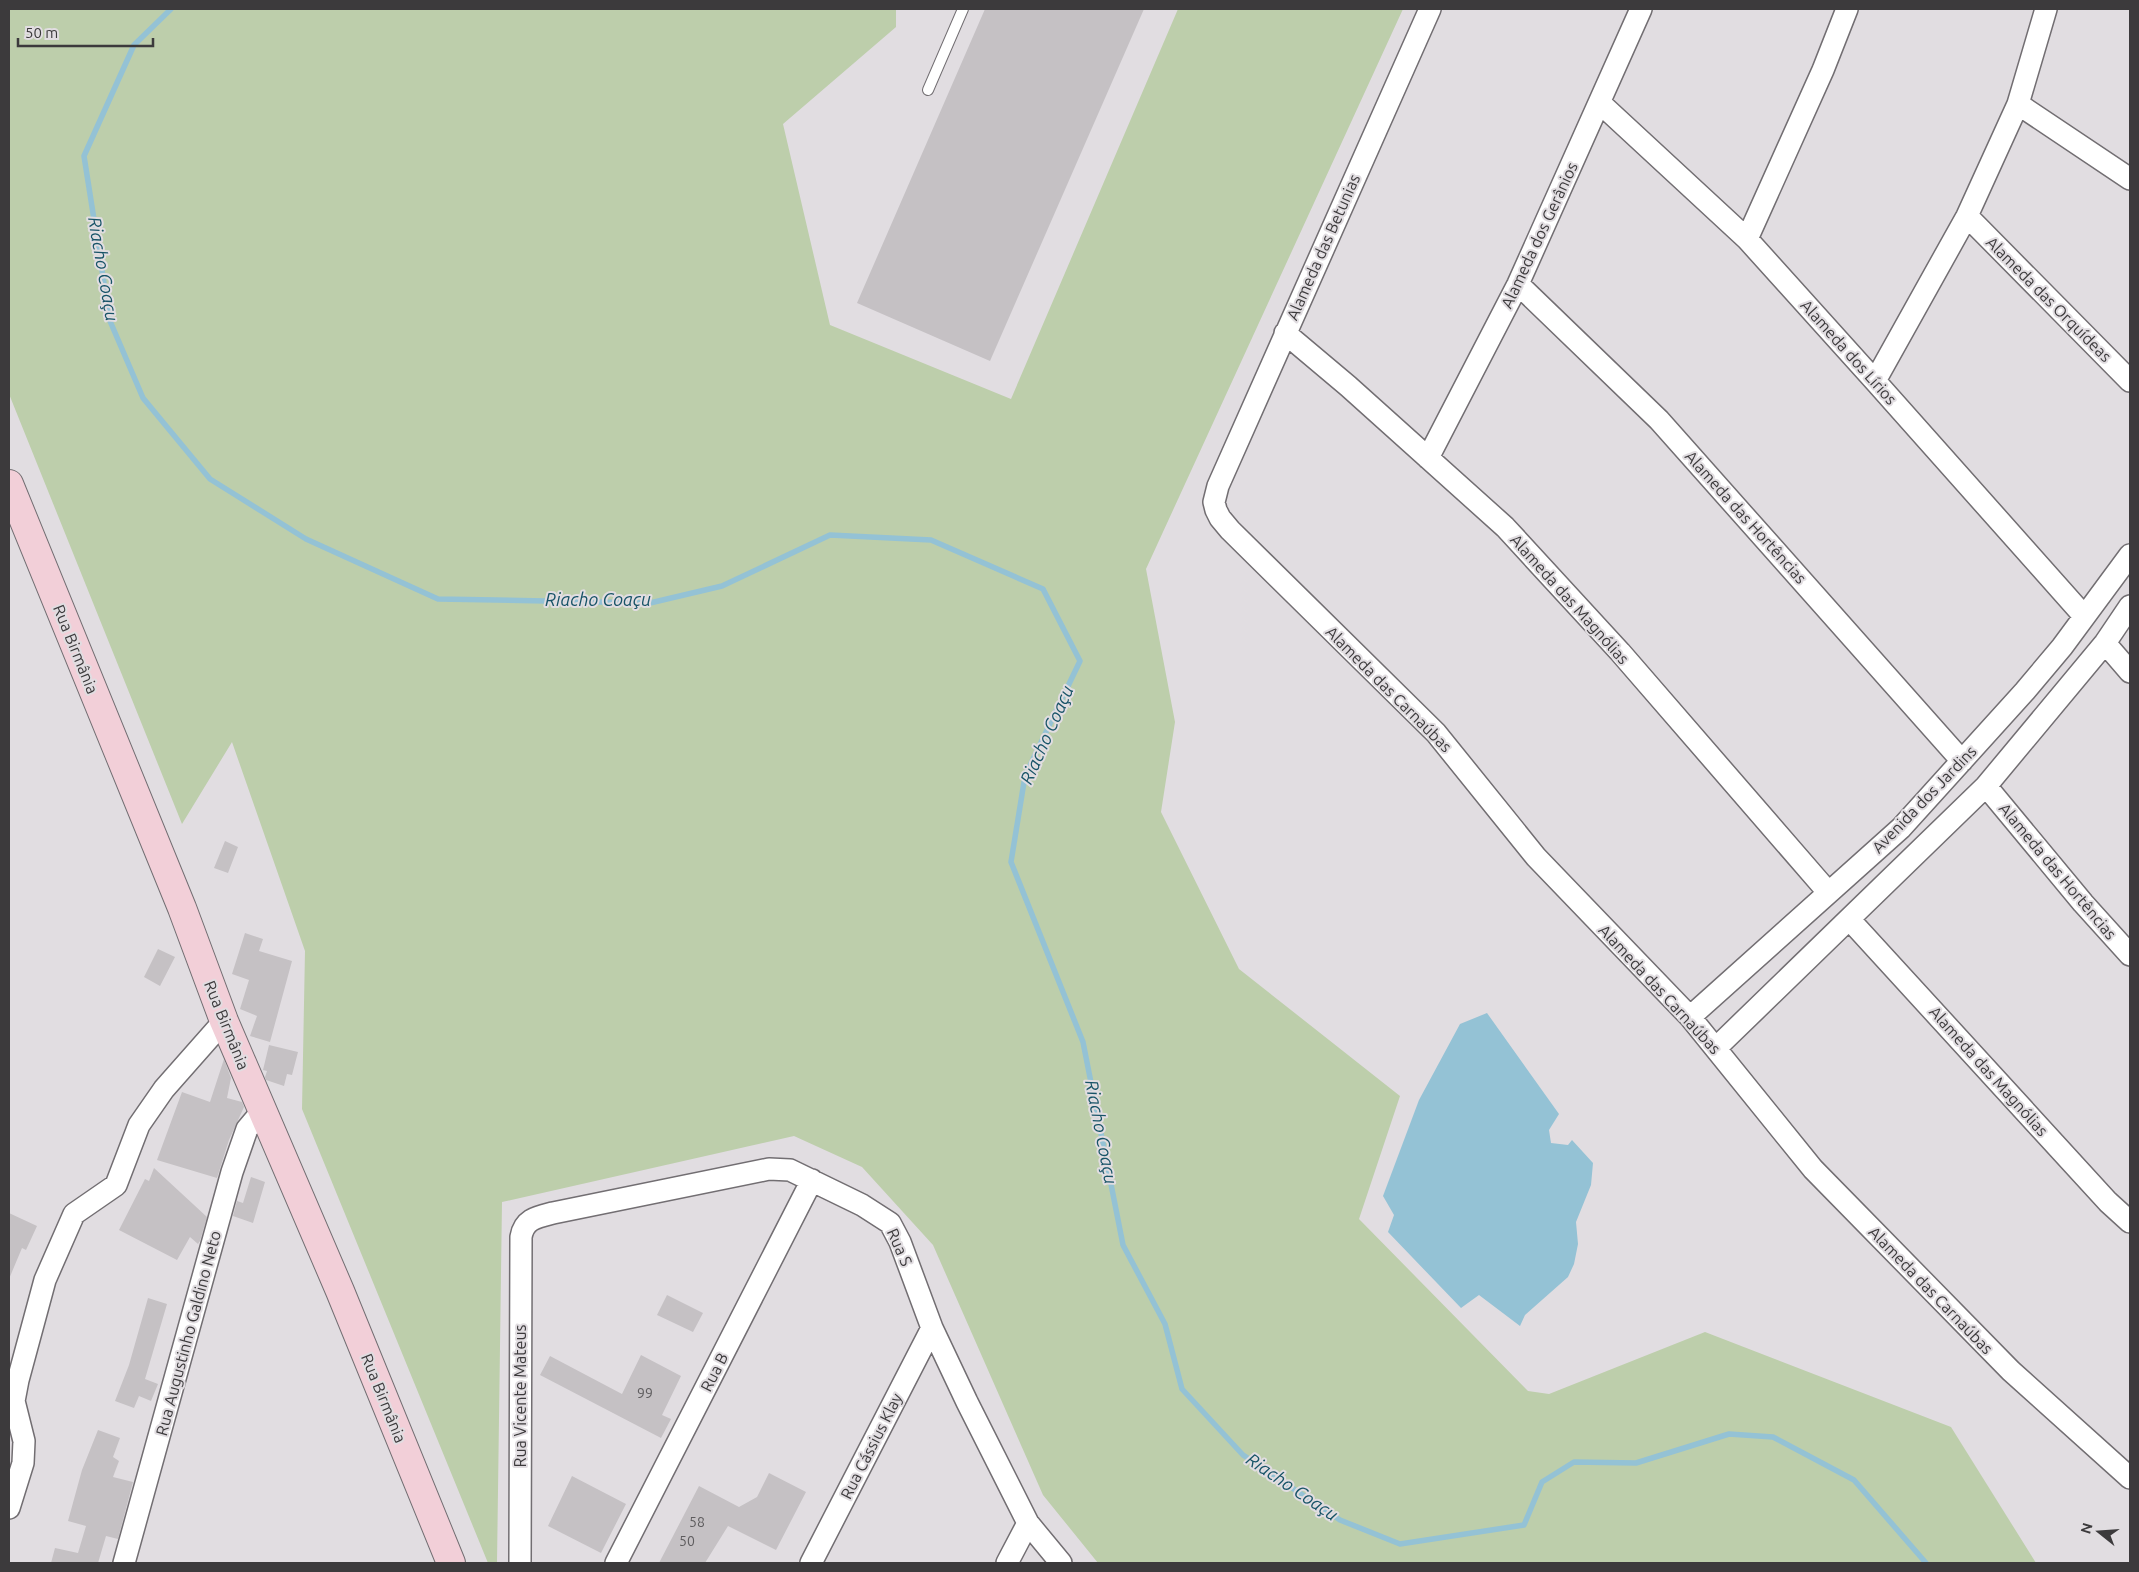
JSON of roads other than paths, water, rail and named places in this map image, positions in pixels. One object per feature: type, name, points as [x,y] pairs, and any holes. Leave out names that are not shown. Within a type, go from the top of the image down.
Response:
[{"type":"street","name":"Alameda das Betunias","points":[[1218,486],[1430,9]]},
{"type":"street","name":"Alameda dos Gerânios","points":[[1428,458],[1518,284],[1641,9]]},
{"type":"street","points":[[1747,239],[1823,70],[1847,9]]},
{"type":"street","points":[[1876,381],[1967,216],[2018,104],[2046,9]]},
{"type":"street","name":"Alameda dos Lírios","points":[[1600,103],[1747,239],[1876,381],[2084,616]]},
{"type":"street","points":[[2018,104],[2130,179]]},
{"type":"street","name":"Alameda das Orquídeas","points":[[1967,216],[2130,381]]},
{"type":"street","name":"Alameda das Hortências","points":[[1518,284],[1660,420],[1962,761]]},
{"type":"street","name":"Alameda das Magnólias","points":[[1285,333],[1505,527],[1620,652],[1828,892]]},
{"type":"street","name":"Rua Birmânia","points":[[9,484],[182,908],[224,1021],[264,1110],[451,1563]]},
{"type":"street","name":"Alameda das Carnaúbas","points":[[1218,486],[1214,502],[1216,510],[1230,530],[1436,733],[1536,857],[1690,1017],[1827,1183],[2010,1371],[2130,1478]]},
{"type":"street","name":"Avenida dos Jardins","points":[[1690,1017],[1901,828],[2025,691],[2062,647],[2130,555]]},
{"type":"street","name":"Avenida dos Jardins","points":[[1716,1048],[1986,786],[2105,643],[2130,606]]},
{"type":"street","points":[[2105,643],[2130,672]]},
{"type":"street","points":[[2025,691],[2048,711]]},
{"type":"street","name":"Alameda das Hortências","points":[[1986,786],[2083,904],[2130,955]]},
{"type":"street","points":[[1901,828],[1921,848]]},
{"type":"street","name":"Alameda das Magnólias","points":[[1849,919],[2101,1195],[2130,1222]]},
{"type":"street","points":[[9,1508],[23,1463],[24,1441],[14,1401],[18,1380],[45,1280],[74,1214],[116,1185],[139,1126],[164,1089],[224,1021]]},
{"type":"street","name":"Rua Augustinho Galdino Neto","points":[[124,1563],[232,1172],[248,1126],[264,1110]]},
{"type":"street","name":"Rua S","points":[[523,1228],[530,1220],[538,1216],[769,1169],[790,1170],[890,1223],[900,1242],[932,1328],[1028,1523],[1061,1563]]},
{"type":"street","name":"Rua B","points":[[616,1563],[812,1180]]},
{"type":"street","name":"Rua Vicente Mateus","points":[[520,1563],[520,1237],[523,1228]]},
{"type":"street","name":"Rua Cássius Klay","points":[[811,1563],[932,1328]]},
{"type":"street","points":[[1007,1563],[1028,1523]]},
{"type":"lane","points":[[928,90],[963,9]]},
{"type":"water","points":[[1487,1013],[1559,1114],[1549,1130],[1551,1143],[1568,1145],[1572,1140],[1593,1163],[1591,1185],[1576,1222],[1578,1244],[1574,1264],[1568,1277],[1525,1315],[1520,1326],[1479,1295],[1461,1308],[1388,1232],[1394,1215],[1383,1196],[1419,1100],[1460,1024]]},
{"type":"waterway","name":"Riacho Coaçu","points":[[171,9],[134,45],[84,156],[110,321],[143,398],[210,479],[306,539],[438,599],[650,603],[722,586],[830,535],[931,540],[1043,589],[1080,661],[1025,776],[1011,862],[1083,1042],[1123,1245],[1165,1324],[1182,1389],[1243,1455],[1340,1520],[1400,1544],[1524,1525],[1542,1482],[1574,1462],[1636,1463],[1729,1434],[1773,1437],[1854,1480],[1926,1563]]}]
